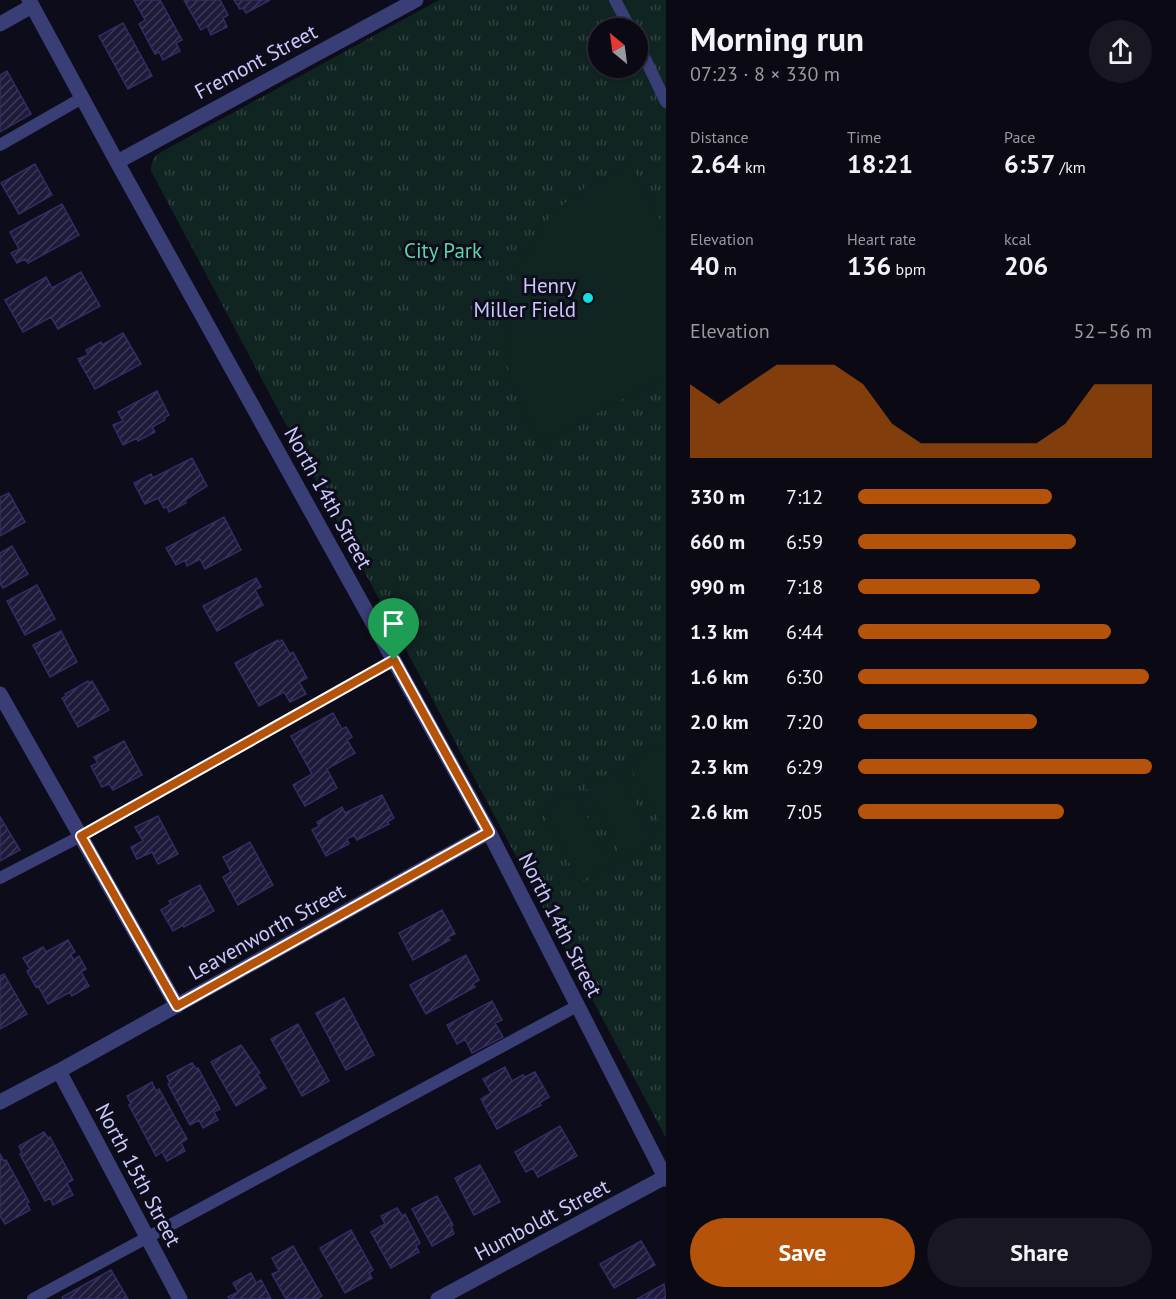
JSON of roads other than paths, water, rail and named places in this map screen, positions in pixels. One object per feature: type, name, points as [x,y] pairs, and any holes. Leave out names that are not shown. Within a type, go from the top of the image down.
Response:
[{"type":"street","name":"Fremont Street","points":[[117,162],[416,0]]},
{"type":"street","name":"North 14th Street","points":[[30,3],[489,832],[666,1178]]},
{"type":"street","points":[[0,24],[30,3]]},
{"type":"street","points":[[0,694],[177,1006]]},
{"type":"street","name":"Leavenworth Street","points":[[0,1102],[489,832]]},
{"type":"street","name":"North 15th Street","points":[[59,1071],[180,1299]]},
{"type":"street","name":"Humboldt Street","points":[[438,1299],[666,1178]]},
{"type":"lane","points":[[615,0],[625,18]]},
{"type":"lane","points":[[648,65],[666,102]]},
{"type":"lane","points":[[0,145],[82,98]]},
{"type":"lane","points":[[0,878],[81,836],[394,660]]},
{"type":"lane","points":[[33,1299],[577,1006]]},
{"type":"place","name":"Henry Miller Field","points":[[588,298]]},
{"type":"park label","name":"City Park","points":[[443,251]]}]
